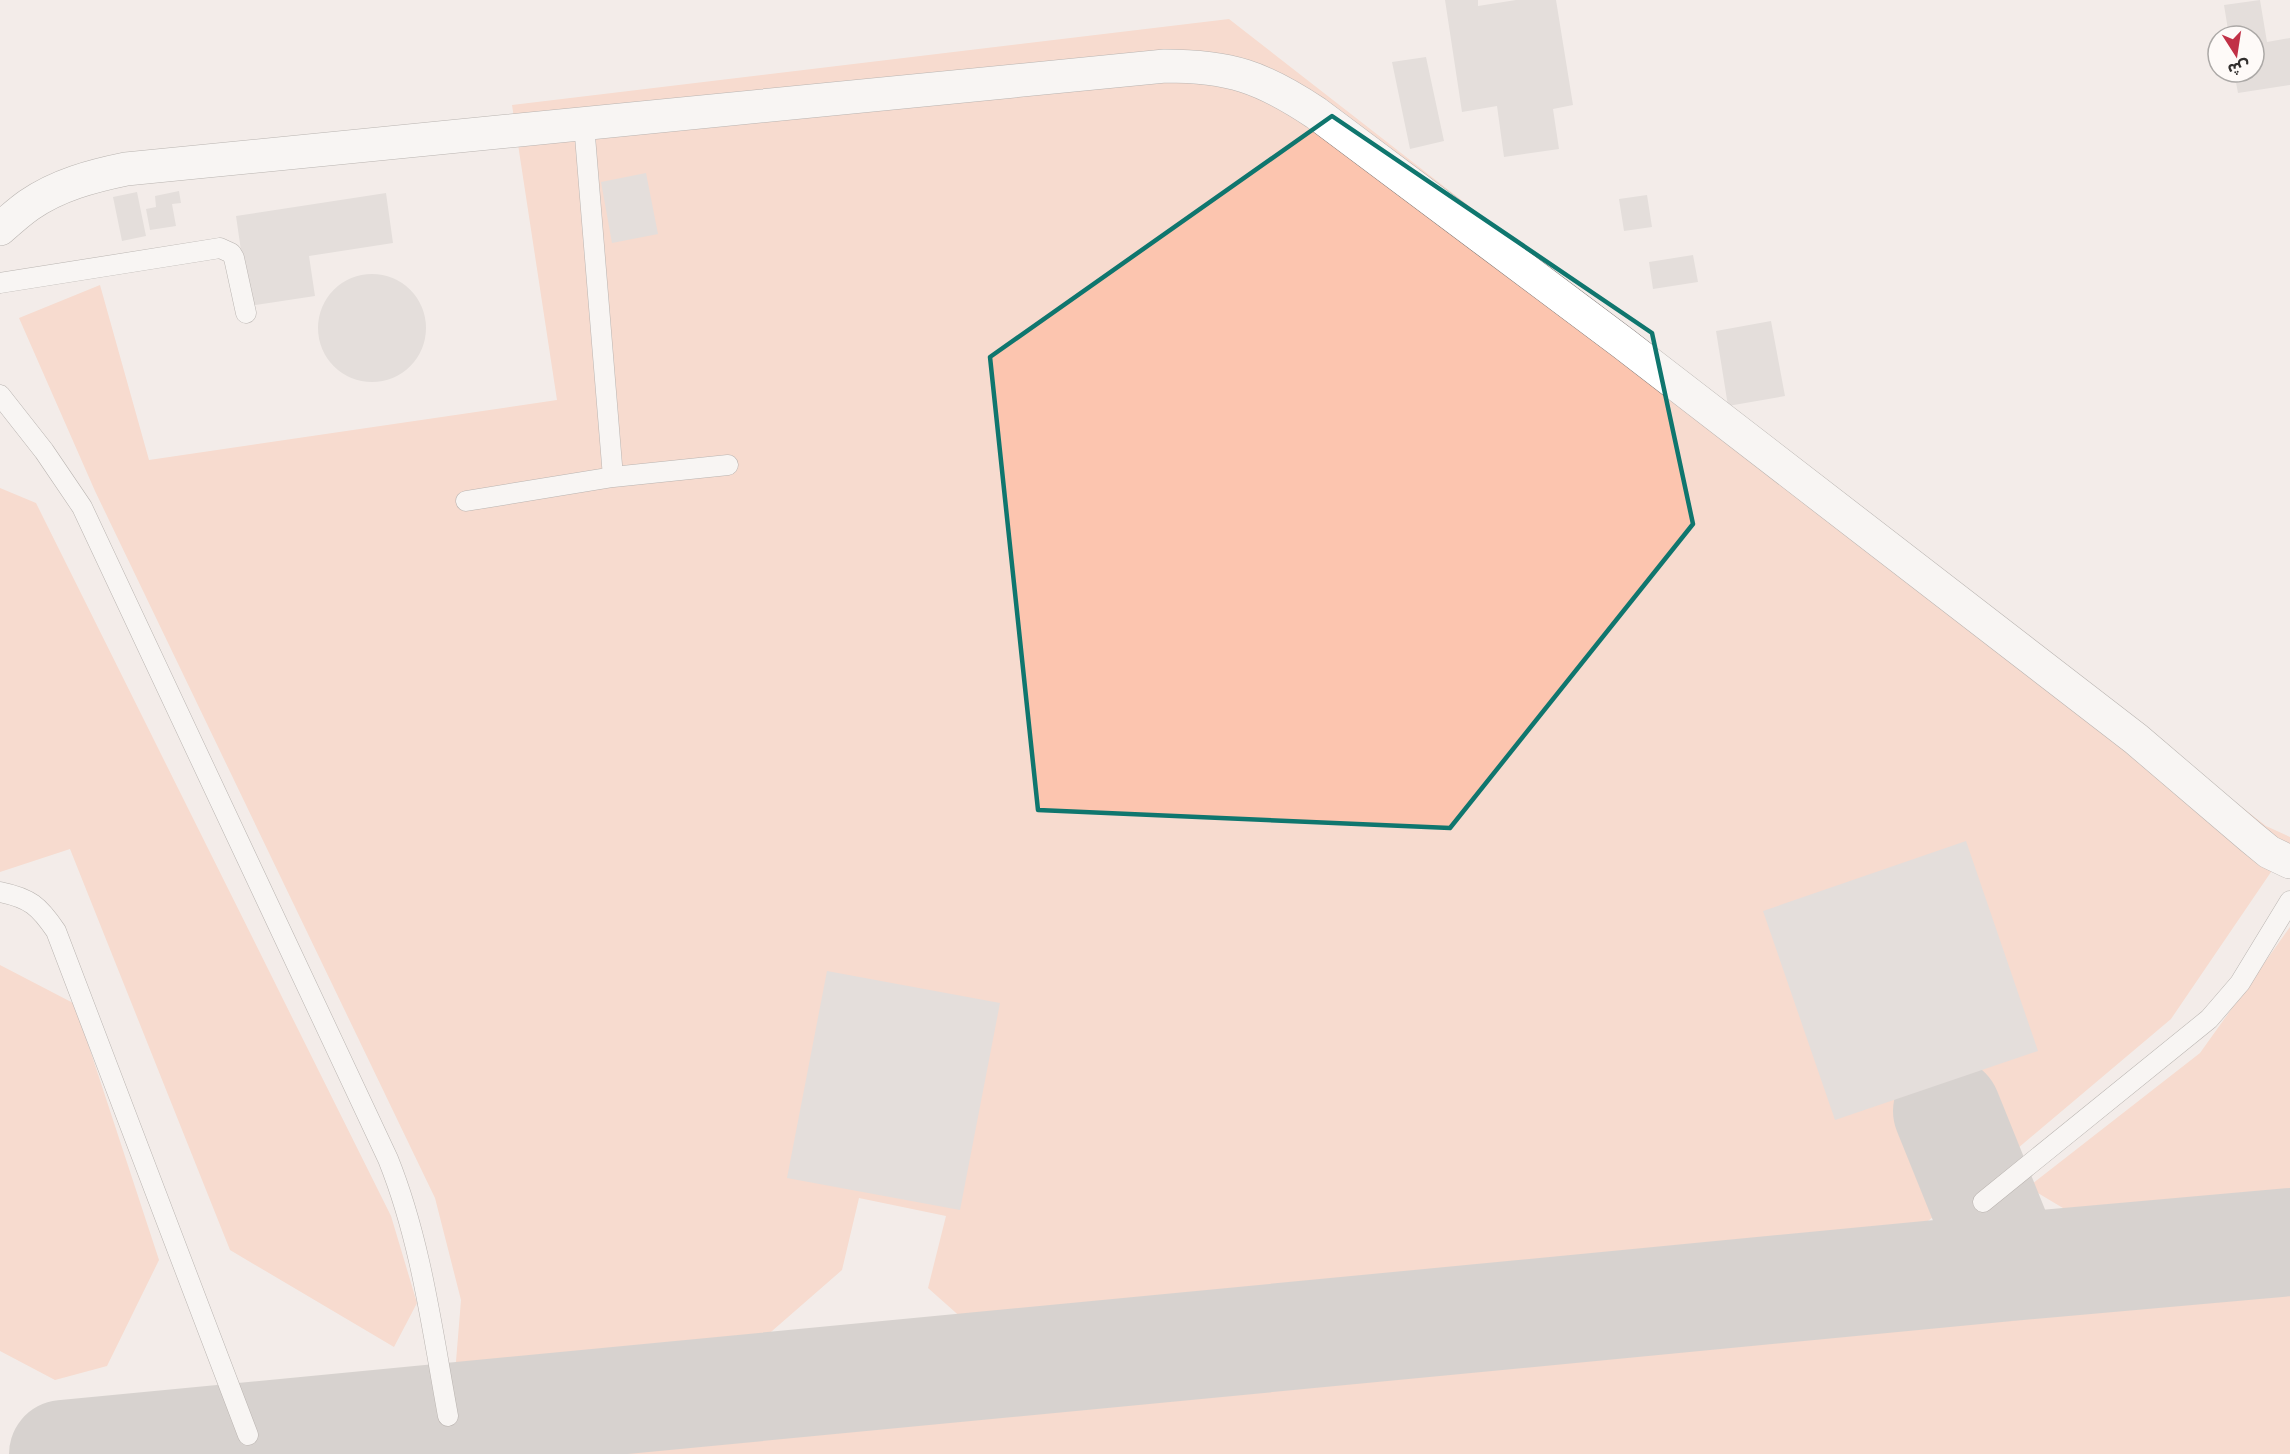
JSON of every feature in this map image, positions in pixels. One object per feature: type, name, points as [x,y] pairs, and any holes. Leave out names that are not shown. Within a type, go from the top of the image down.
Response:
[{"type":"street","points":[[0,229],[28,205],[52,192],[75,182],[126,169],[1165,66],[1218,69],[1244,75],[1269,84],[1316,113],[1632,351],[2136,739],[2269,852],[2290,862]]},
{"type":"lane","points":[[584,124],[613,477]]},
{"type":"lane","points":[[0,284],[220,248],[231,253],[234,258],[246,313]]},
{"type":"lane","points":[[0,395],[44,451],[82,507],[388,1159],[416,1241],[448,1416]]},
{"type":"lane","points":[[466,501],[613,477],[728,465]]},
{"type":"lane","points":[[0,892],[19,896],[41,909],[56,931],[248,1435]]},
{"type":"lane","points":[[1983,1202],[2209,1019],[2240,983],[2290,902]]},
{"type":"highlighted area","points":[[1332,116],[1652,333],[1693,524],[1450,828],[1038,810],[990,357]]},
{"type":"shaded area","points":[[1229,19],[2266,826],[2290,837],[2290,844],[2171,1019],[2011,1154],[1892,1250],[982,1336],[928,1288],[946,1216],[859,1198],[842,1270],[740,1359],[454,1386],[461,1300],[435,1198],[95,491],[19,318],[100,285],[149,460],[557,400],[512,105]]},
{"type":"shaded area","points":[[0,488],[36,503],[391,1216],[417,1303],[394,1347],[230,1250],[70,849],[0,872]]},
{"type":"shaded area","points":[[2290,927],[2290,1220],[2108,1235],[2028,1187],[2200,1053]]},
{"type":"shaded area","points":[[0,965],[75,1004],[159,1260],[107,1366],[55,1380],[0,1351]]},
{"type":"shaded area","points":[[2261,1278],[2290,1287],[2290,1454],[483,1454]]},
{"type":"building","points":[[1445,0],[1478,0],[1478,6],[1516,0],[1556,0],[1573,105],[1553,109],[1559,149],[1504,157],[1497,106],[1462,112]]},
{"type":"building","points":[[2260,0],[2264,24],[2227,24],[2224,5]]},
{"type":"building","points":[[2266,36],[2267,42],[2290,38],[2290,85],[2238,93],[2236,84],[2266,84]]},
{"type":"building","points":[[1426,57],[1444,141],[1410,149],[1392,62]]},
{"type":"building","points":[[646,173],[658,234],[612,243],[601,182]]},
{"type":"building","points":[[179,191],[181,203],[172,204],[176,226],[150,230],[146,209],[156,207],[155,196]]},
{"type":"building","points":[[137,192],[146,236],[122,241],[113,197]]},
{"type":"building","points":[[386,193],[393,243],[309,256],[315,296],[249,306],[236,216]]},
{"type":"building","points":[[1647,195],[1652,227],[1624,231],[1619,199]]},
{"type":"building","points":[[1693,255],[1698,282],[1653,289],[1649,262]]},
{"type":"building","points":[[372,274],[393,278],[411,289],[422,307],[426,328],[422,349],[411,367],[393,378],[372,382],[351,378],[333,367],[322,349],[318,328],[322,307],[333,289],[351,278]]},
{"type":"building","points":[[1771,321],[1785,396],[1728,406],[1716,331]]},
{"type":"building","points":[[1966,841],[2038,1051],[1835,1120],[1763,911]]},
{"type":"building","points":[[827,971],[1000,1003],[960,1210],[787,1178]]},
{"type":"taxiway","points":[[1947,1111],[2010,1267]]},
{"type":"taxiway","points":[[63,1454],[2290,1242]]}]
